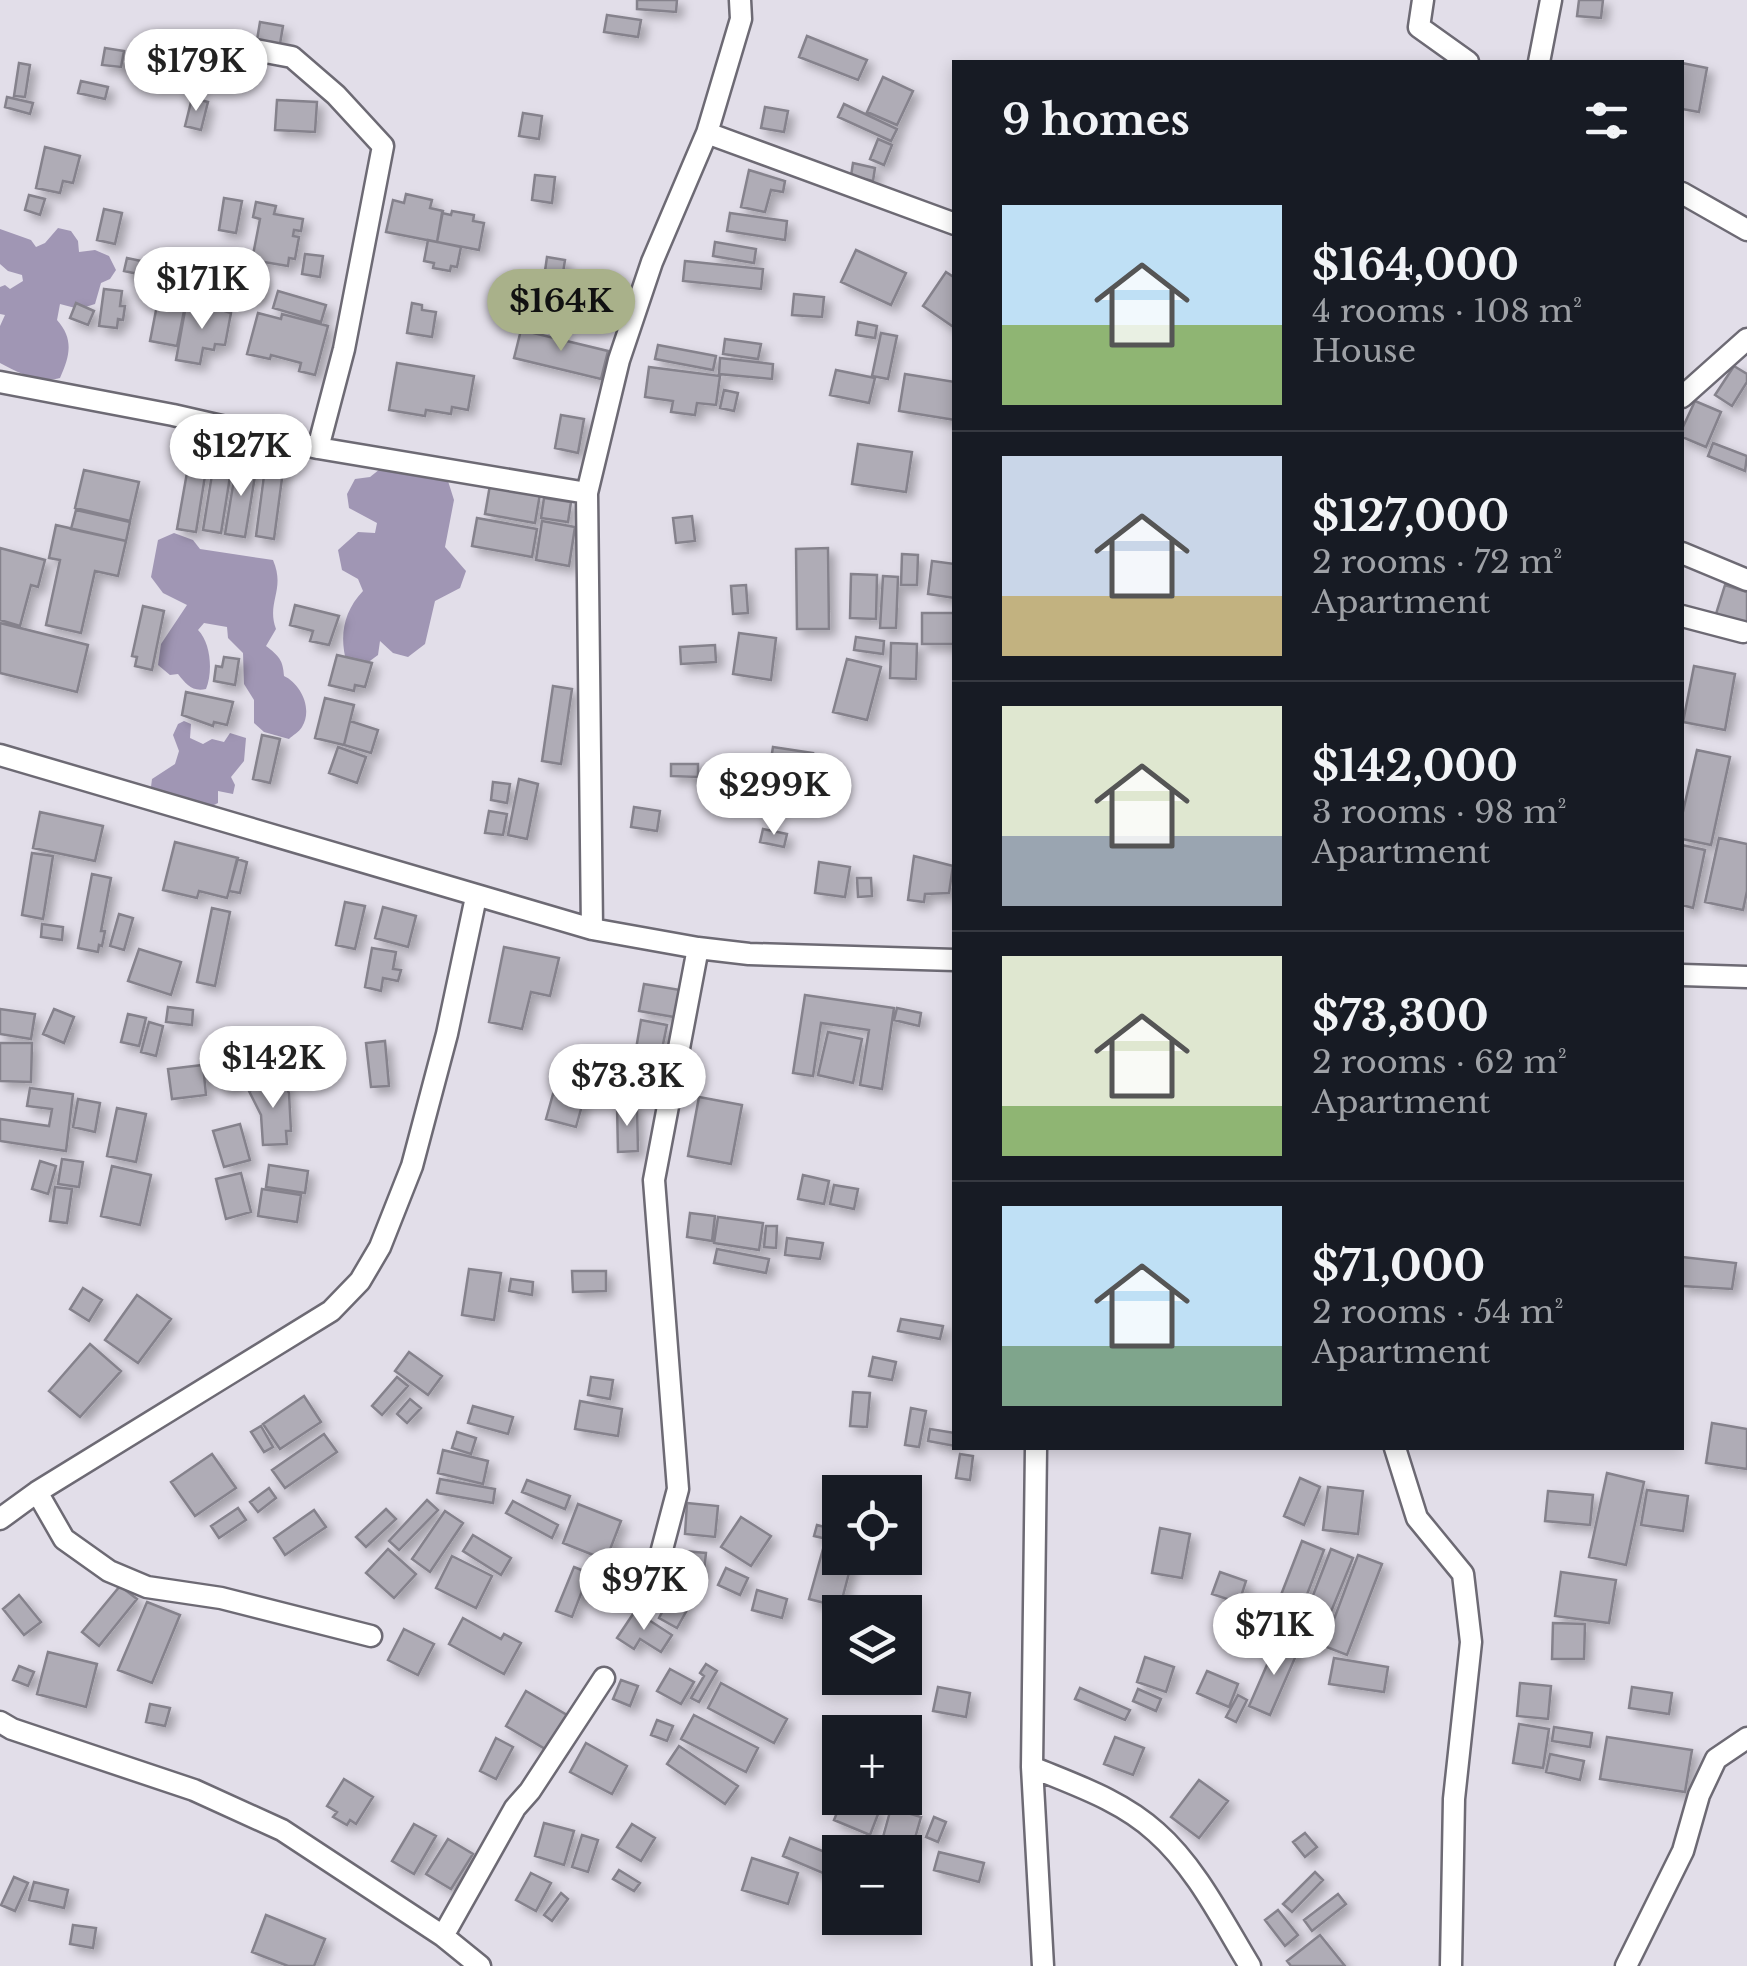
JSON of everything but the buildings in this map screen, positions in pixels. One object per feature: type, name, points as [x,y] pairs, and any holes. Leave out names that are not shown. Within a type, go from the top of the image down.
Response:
[{"type":"street","points":[[592,929],[587,493],[619,360],[641,295],[708,133],[741,18],[740,0]]},
{"type":"street","points":[[1423,0],[1420,27],[1465,60]]},
{"type":"street","points":[[1539,60],[1552,0]]},
{"type":"street","points":[[240,47],[292,58],[336,95],[382,146],[344,349],[318,448]]},
{"type":"street","points":[[708,133],[952,223]]},
{"type":"street","points":[[1684,193],[1747,230]]},
{"type":"street","points":[[1684,395],[1747,339]]},
{"type":"street","points":[[0,382],[318,448],[587,493]]},
{"type":"street","points":[[1684,554],[1747,580]]},
{"type":"street","points":[[1684,617],[1744,632]]},
{"type":"street","points":[[0,755],[592,929],[698,948],[802,956],[952,960]]},
{"type":"street","points":[[0,1519],[36,1492],[331,1311],[360,1281],[380,1247],[412,1166],[447,1034],[476,896]]},
{"type":"street","points":[[650,1594],[678,1488],[654,1180],[698,948]]},
{"type":"street","points":[[1684,974],[1747,978]]},
{"type":"street","points":[[1036,1450],[1032,1768],[1043,1966]]},
{"type":"street","points":[[1396,1450],[1417,1518],[1462,1574],[1471,1642],[1454,1798],[1451,1966]]},
{"type":"street","points":[[36,1492],[64,1539],[109,1571],[147,1587],[221,1598],[371,1636]]},
{"type":"street","points":[[443,1936],[515,1808],[604,1678]]},
{"type":"street","points":[[0,1722],[194,1790],[282,1830],[443,1936],[480,1966]]},
{"type":"street","points":[[1626,1966],[1683,1850],[1716,1760],[1747,1738]]},
{"type":"street","points":[[1032,1768],[1099,1794],[1159,1833],[1250,1966]]},
{"type":"shaded area","points":[[58,228],[71,231],[79,252],[95,250],[109,256],[116,270],[101,283],[95,304],[79,309],[60,304],[57,320],[66,334],[68,355],[60,378],[44,380],[0,363],[0,326],[5,315],[0,314],[0,287],[10,289],[23,281],[22,275],[0,264],[0,229],[31,240],[36,247]]},
{"type":"shaded area","points":[[420,459],[448,481],[454,500],[445,547],[466,571],[460,588],[435,601],[425,644],[408,657],[393,653],[380,641],[378,655],[359,669],[347,664],[343,635],[351,607],[363,591],[358,579],[342,570],[338,550],[358,532],[375,533],[377,523],[349,508],[347,494],[355,479],[370,477],[385,465]]},
{"type":"shaded area","points":[[174,533],[193,540],[200,549],[273,560],[278,580],[273,611],[276,629],[266,646],[280,659],[284,676],[300,691],[306,705],[302,727],[289,739],[264,732],[254,723],[254,700],[244,684],[243,653],[228,638],[227,627],[204,623],[198,630],[210,658],[206,689],[193,688],[178,674],[170,675],[158,665],[161,644],[187,605],[163,593],[151,577],[158,540]]},
{"type":"shaded area","points":[[184,721],[191,724],[190,738],[203,744],[212,739],[224,742],[230,733],[246,738],[244,761],[231,777],[235,785],[233,794],[218,791],[218,803],[210,807],[159,793],[151,787],[152,779],[175,764],[179,751],[173,735]]}]
